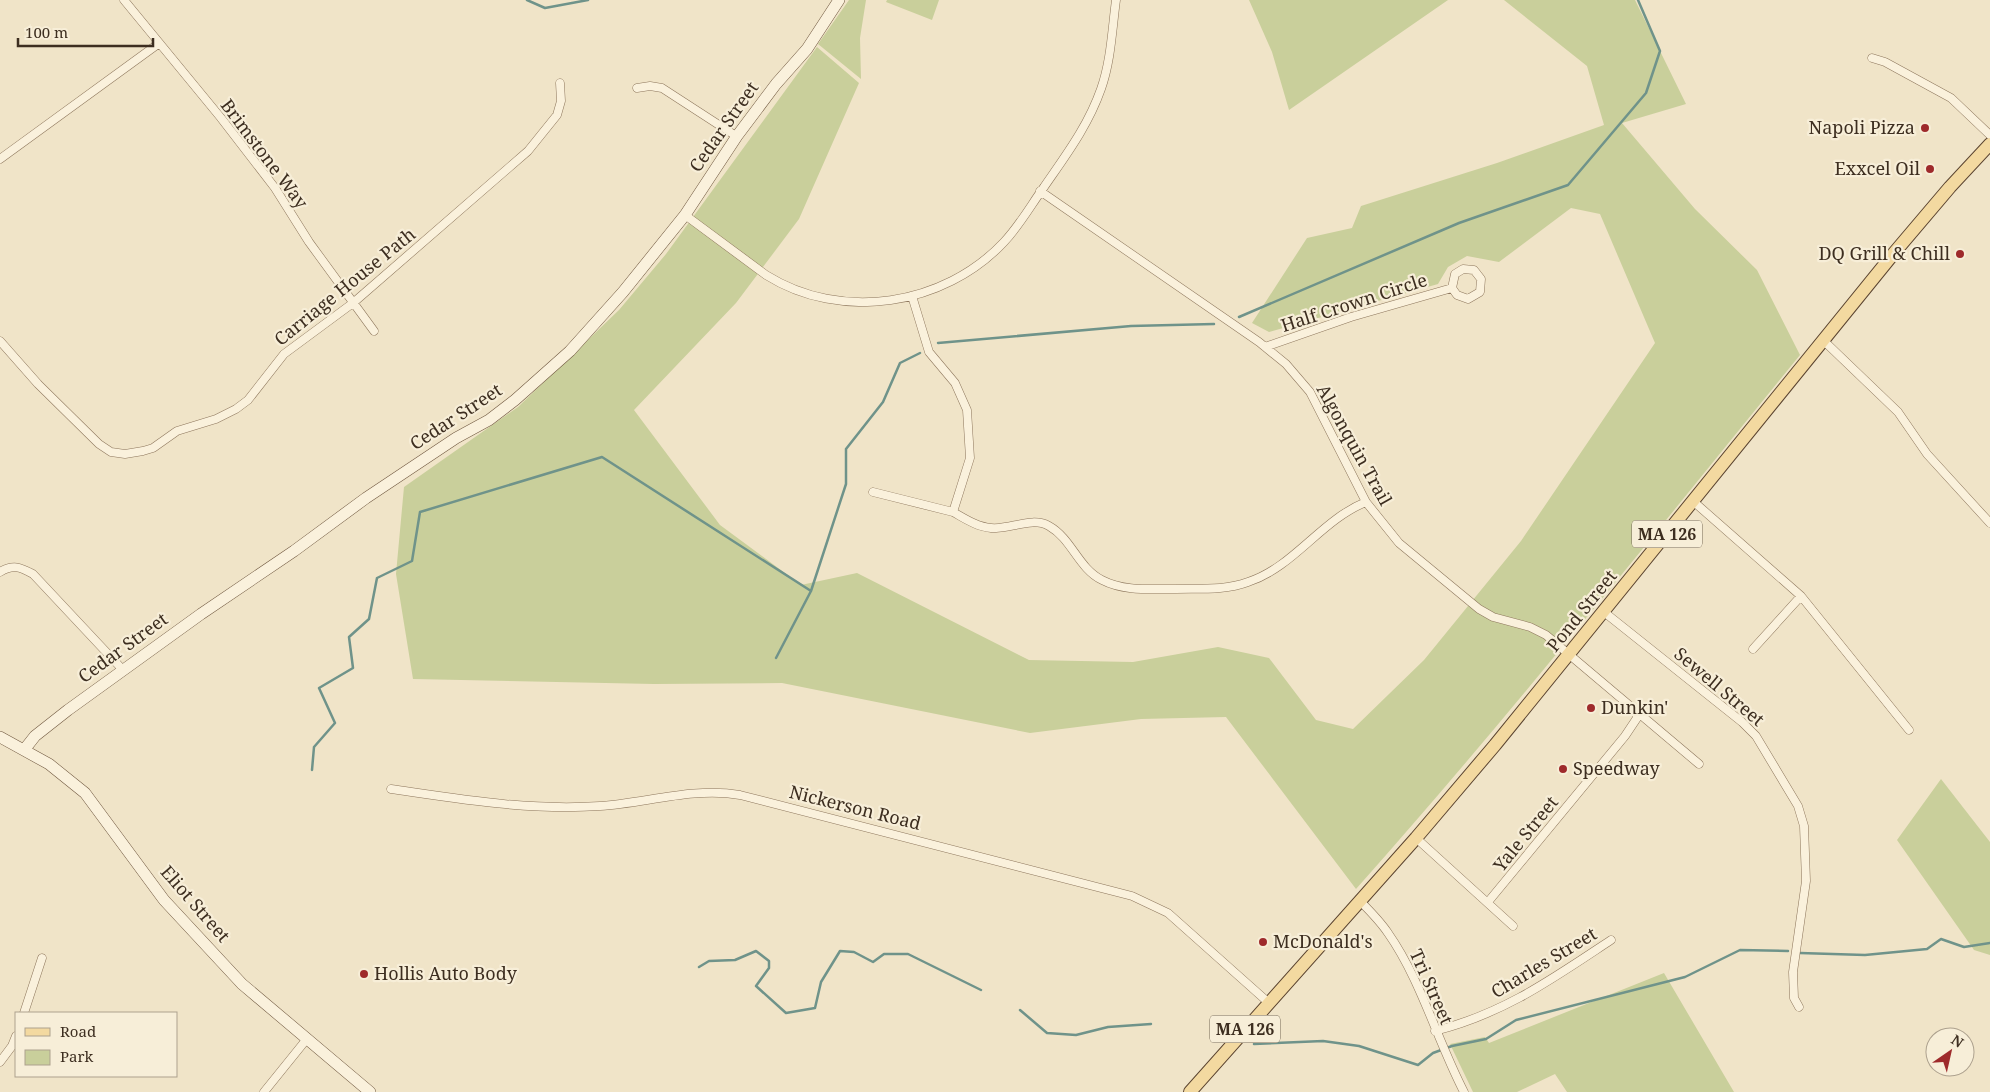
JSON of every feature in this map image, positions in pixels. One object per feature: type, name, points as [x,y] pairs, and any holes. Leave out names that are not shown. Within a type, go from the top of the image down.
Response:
[{"type":"main road","name":"Pond Street","points":[[1190,1092],[1416,838],[1570,654],[1929,211],[1990,144]]},
{"type":"street","name":"Brimstone Way","points":[[124,0],[158,44],[221,118],[274,188],[374,331]]},
{"type":"street","name":"Cedar Street","points":[[24,750],[35,736],[123,670],[294,551],[366,498],[456,438],[488,420],[515,400],[570,351],[623,292],[685,215],[736,136],[776,84],[807,49],[839,0]]},
{"type":"street","points":[[685,215],[766,275],[813,296],[866,303],[912,296],[952,282],[972,270],[1004,242],[1072,148],[1097,98],[1109,56],[1116,0]]},
{"type":"street","points":[[0,159],[158,44]]},
{"type":"street","points":[[1872,58],[1885,62],[1951,98],[1990,135]]},
{"type":"street","name":"Carriage House Path","points":[[0,341],[58,405],[99,444],[111,452],[125,454],[153,448],[177,431],[216,419],[236,409],[262,385],[284,354],[353,303],[528,150],[557,115],[560,101],[560,83]]},
{"type":"street","points":[[637,88],[650,86],[662,88],[736,136]]},
{"type":"street","name":"Algonquin Trail","points":[[1040,191],[1286,364],[1310,392],[1366,502],[1389,532],[1412,555],[1493,617],[1530,627],[1546,636],[1570,654],[1699,764]]},
{"type":"street","name":"Half Crown Circle","points":[[1463,269],[1474,270],[1480,276],[1482,282],[1480,292],[1468,299],[1457,295],[1452,288],[1452,278],[1463,269]]},
{"type":"street","name":"Half Crown Circle","points":[[1265,348],[1351,317],[1452,288]]},
{"type":"street","points":[[912,296],[929,352],[955,383],[967,410],[970,458],[952,512]]},
{"type":"street","points":[[1824,342],[1889,402],[1938,467],[1990,523]]},
{"type":"street","points":[[873,492],[952,512],[989,528],[1010,528],[1032,521],[1050,526],[1091,573],[1112,585],[1136,589],[1219,588],[1247,583],[1275,569],[1345,511],[1366,502]]},
{"type":"street","points":[[1694,502],[1801,596],[1910,730]]},
{"type":"street","points":[[0,572],[8,567],[19,566],[33,574],[123,670]]},
{"type":"street","points":[[1753,649],[1801,596]]},
{"type":"street","name":"Sewell Street","points":[[1604,612],[1751,731],[1798,806],[1804,826],[1806,881],[1793,972],[1794,998],[1800,1007]]},
{"type":"street","name":"Yale Street","points":[[1488,902],[1625,736],[1637,718],[1637,711]]},
{"type":"street","name":"Eliot Street","points":[[0,738],[49,764],[84,793],[164,900],[242,984],[306,1040],[370,1092]]},
{"type":"street","name":"Nickerson Road","points":[[391,789],[492,804],[551,806],[599,806],[708,792],[740,795],[1132,896],[1168,913],[1269,1003]]},
{"type":"street","points":[[1416,838],[1512,926]]},
{"type":"street","name":"Tri Street","points":[[1360,901],[1379,921],[1397,946],[1415,981],[1443,1050],[1464,1092]]},
{"type":"street","name":"Charles Street","points":[[1435,1031],[1466,1023],[1516,1001],[1611,940]]},
{"type":"street","points":[[24,1012],[42,958]]},
{"type":"street","points":[[0,1062],[12,1046],[15,1038]]},
{"type":"street","points":[[264,1092],[306,1040]]},
{"type":"green space","points":[[849,0],[866,0],[860,38],[861,79],[818,44]]},
{"type":"green space","points":[[887,0],[939,0],[932,20],[886,2]]},
{"type":"green space","points":[[1249,0],[1448,0],[1289,110],[1272,52]]},
{"type":"green space","points":[[1504,0],[1635,0],[1686,104],[1622,123],[1695,209],[1757,270],[1800,355],[1526,691],[1356,889],[1226,717],[1141,719],[1030,733],[782,683],[654,684],[413,679],[396,574],[404,487],[518,407],[619,310],[666,254],[817,47],[859,83],[799,219],[736,303],[634,410],[720,525],[801,585],[857,573],[1029,660],[1133,662],[1218,647],[1269,658],[1316,720],[1353,729],[1424,660],[1521,541],[1655,343],[1600,214],[1571,208],[1499,262],[1467,256],[1448,267],[1438,284],[1269,332],[1252,323],[1307,238],[1352,228],[1361,206],[1497,163],[1604,125],[1587,66]]},
{"type":"green space","points":[[1941,779],[1990,842],[1990,955],[1974,950],[1897,840]]},
{"type":"green space","points":[[1664,973],[1734,1092],[1567,1092],[1555,1074],[1517,1092],[1473,1092],[1450,1044],[1485,1037],[1489,1043]]},
{"type":"waterway","points":[[527,0],[545,8],[588,0]]},
{"type":"waterway","points":[[1239,317],[1459,223],[1568,185],[1646,93],[1660,51],[1638,0]]},
{"type":"waterway","points":[[938,343],[1131,326],[1214,324]]},
{"type":"waterway","points":[[776,658],[811,591],[846,484],[846,449],[883,402],[900,363],[920,353]]},
{"type":"waterway","points":[[312,770],[314,747],[335,723],[319,688],[353,668],[349,637],[369,619],[377,578],[412,561],[420,512],[602,457],[811,591]]},
{"type":"waterway","points":[[1800,953],[1865,955],[1927,949],[1941,939],[1964,947],[1990,943]]},
{"type":"waterway","points":[[1254,1044],[1323,1041],[1359,1046],[1418,1065],[1433,1053],[1452,1046],[1486,1039],[1516,1020],[1685,977],[1740,950],[1788,951]]},
{"type":"waterway","points":[[699,967],[709,961],[735,960],[756,951],[769,961],[769,968],[756,986],[786,1013],[815,1008],[821,982],[840,951],[854,952],[873,962],[884,954],[908,954],[981,990]]},
{"type":"waterway","points":[[1020,1010],[1047,1033],[1076,1035],[1108,1027],[1151,1024]]},
{"type":"place","name":"Napoli Pizza","points":[[1925,128]]},
{"type":"place","name":"Exxcel Oil","points":[[1930,169]]},
{"type":"place","name":"DQ Grill & Chill","points":[[1960,254]]},
{"type":"place","name":"Dunkin'","points":[[1591,708]]},
{"type":"place","name":"Speedway","points":[[1563,769]]},
{"type":"place","name":"McDonald's","points":[[1263,942]]},
{"type":"place","name":"Hollis Auto Body","points":[[364,974]]}]
